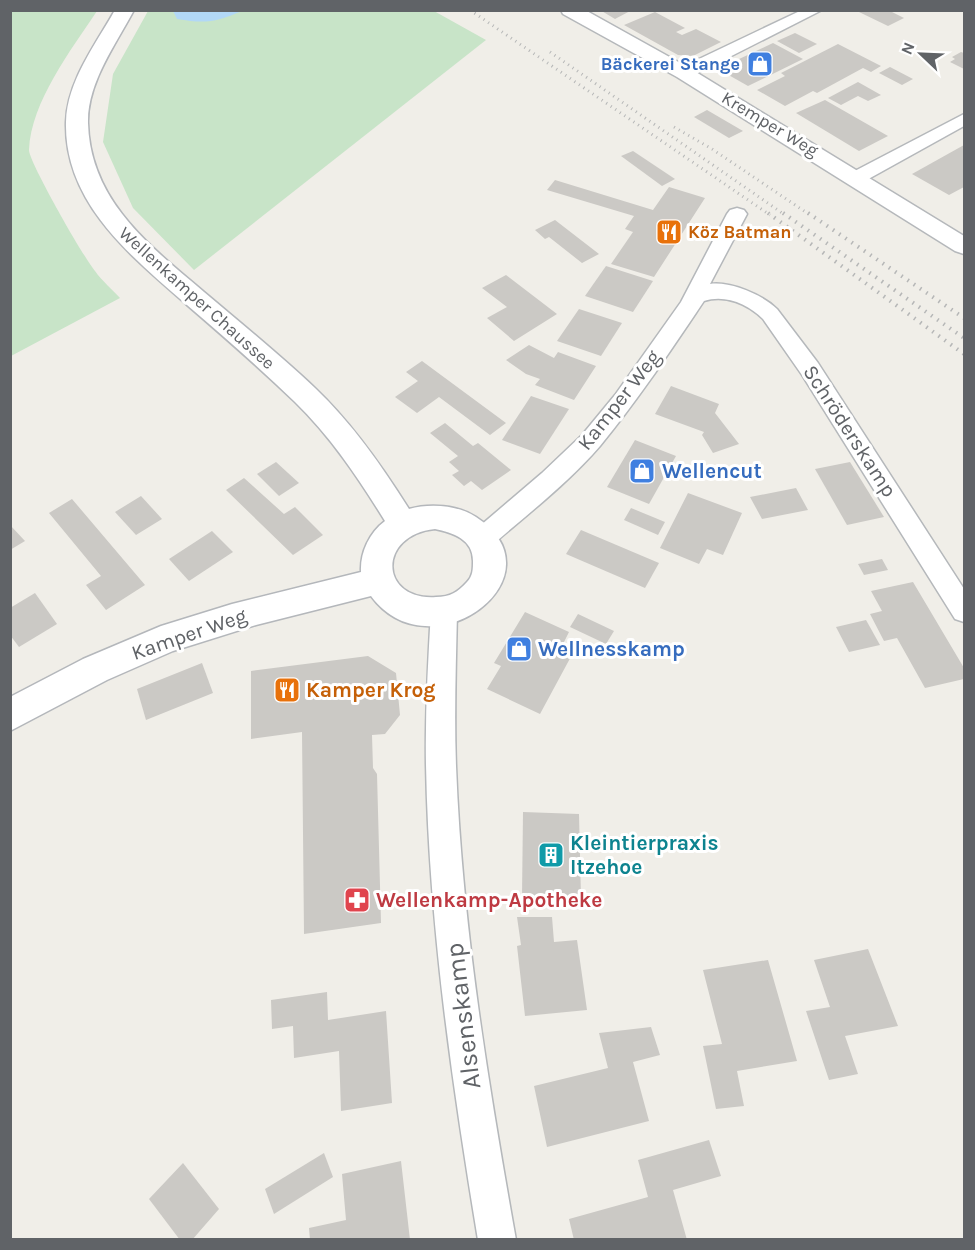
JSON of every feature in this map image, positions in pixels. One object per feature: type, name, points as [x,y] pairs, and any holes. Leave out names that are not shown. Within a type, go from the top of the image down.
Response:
[{"type":"main road","name":"Wellenkamper Chaussee","points":[[125,10],[86,82],[76,120],[81,163],[98,197],[128,241],[305,395],[337,428],[365,465],[403,525]]},
{"type":"main road","name":"Kremper Weg","points":[[570,10],[684,73],[964,246]]},
{"type":"main road","points":[[447,518],[463,522],[483,538],[491,557],[492,567],[488,580],[480,592],[470,600],[444,611],[423,612],[404,606],[386,593],[379,581],[375,564],[385,539],[403,525],[417,519],[447,518]]},
{"type":"main road","name":"Kamper Weg","points":[[10,715],[90,672],[183,633],[257,611],[379,581]]},
{"type":"street","points":[[684,73],[815,10]]},
{"type":"street","points":[[856,178],[964,119]]},
{"type":"street","name":"Kamper Weg","points":[[483,538],[551,480],[590,441],[628,394],[698,297],[737,214]]},
{"type":"street","name":"Schröderskamp","points":[[698,297],[722,291],[742,296],[762,306],[770,314],[817,379],[964,611]]},
{"type":"street","name":"Alsenskamp","points":[[444,611],[441,747],[447,856],[467,1054],[498,1239]]},
{"type":"green space","points":[[11,10],[97,11],[65,59],[45,95],[31,132],[29,150],[47,190],[89,263],[120,298],[11,356]]},
{"type":"green space","points":[[148,11],[434,11],[486,40],[194,270],[133,208],[103,142],[113,74]]},
{"type":"water","points":[[173,10],[242,11],[218,20],[203,22],[177,19]]},
{"type":"building","points":[[600,10],[632,10],[615,19]]},
{"type":"building","points":[[861,10],[888,10],[904,18],[888,26],[859,12]]},
{"type":"building","points":[[655,12],[685,28],[676,32],[682,35],[696,29],[721,42],[693,56],[678,55],[624,25]]},
{"type":"building","points":[[795,33],[817,44],[799,53],[777,41]]},
{"type":"building","name":"Bäckerei Stange","points":[[773,43],[803,59],[748,86],[718,69]]},
{"type":"building","points":[[838,44],[881,66],[871,72],[863,68],[817,93],[813,91],[785,106],[757,90],[785,76],[781,73]]},
{"type":"building","points":[[961,52],[964,53],[964,69],[950,62],[955,59],[952,57]]},
{"type":"building","points":[[890,67],[913,79],[902,85],[879,73]]},
{"type":"building","points":[[858,82],[881,95],[868,101],[858,96],[841,105],[828,98]]},
{"type":"building","points":[[825,100],[888,136],[859,151],[796,113]]},
{"type":"building","points":[[707,110],[743,131],[729,138],[694,117]]},
{"type":"building","points":[[964,145],[964,187],[949,195],[912,174]]},
{"type":"building","points":[[633,151],[675,179],[662,186],[621,156]]},
{"type":"building","points":[[555,180],[653,210],[669,187],[705,198],[654,277],[611,264],[633,232],[625,229],[634,216],[547,190]]},
{"type":"building","points":[[555,220],[599,254],[582,263],[549,237],[545,239],[535,230]]},
{"type":"building","points":[[606,266],[653,281],[633,312],[585,296]]},
{"type":"building","points":[[506,275],[557,314],[514,341],[487,318],[507,307],[482,288]]},
{"type":"building","points":[[579,309],[622,323],[601,356],[557,341]]},
{"type":"building","points":[[529,345],[554,358],[558,352],[596,366],[574,400],[535,385],[540,379],[526,374],[506,360]]},
{"type":"building","points":[[422,361],[506,423],[490,435],[439,397],[417,413],[395,397],[418,381],[406,372]]},
{"type":"building","points":[[671,386],[719,404],[715,413],[739,444],[713,453],[702,435],[704,432],[655,414]]},
{"type":"building","points":[[531,396],[569,409],[540,454],[502,440]]},
{"type":"building","points":[[445,423],[473,446],[478,443],[511,470],[482,490],[471,481],[464,486],[452,475],[459,471],[449,462],[458,456],[430,433]]},
{"type":"building","name":"Wellencut","points":[[635,440],[676,456],[649,504],[607,487]]},
{"type":"building","points":[[276,462],[299,483],[279,496],[257,474]]},
{"type":"building","points":[[850,462],[884,517],[847,525],[815,469]]},
{"type":"building","points":[[244,478],[284,514],[295,507],[323,535],[293,555],[226,490]]},
{"type":"building","points":[[796,488],[808,510],[762,519],[750,497]]},
{"type":"building","points":[[688,493],[742,513],[723,555],[707,549],[699,564],[660,548]]},
{"type":"building","points":[[141,496],[162,519],[136,535],[115,512]]},
{"type":"building","points":[[72,499],[145,585],[106,610],[86,585],[101,576],[49,513]]},
{"type":"building","points":[[631,508],[665,522],[658,535],[624,520]]},
{"type":"building","points":[[10,525],[25,541],[10,550]]},
{"type":"building","points":[[581,530],[659,563],[645,588],[566,554]]},
{"type":"building","points":[[212,531],[233,552],[189,581],[169,559]]},
{"type":"building","points":[[882,559],[888,570],[864,575],[858,564]]},
{"type":"building","points":[[913,582],[964,668],[964,679],[925,688],[897,638],[884,641],[870,614],[882,611],[871,591]]},
{"type":"building","points":[[35,593],[57,624],[19,647],[10,635],[10,608]]},
{"type":"building","points":[[525,612],[569,632],[562,646],[574,651],[540,714],[487,689],[501,666],[494,663]]},
{"type":"building","points":[[578,614],[614,631],[606,644],[570,627]]},
{"type":"building","points":[[866,620],[880,645],[849,652],[836,627]]},
{"type":"building","points":[[368,656],[396,673],[400,715],[385,734],[372,735],[373,768],[377,774],[381,923],[304,934],[302,732],[251,739],[251,671]]},
{"type":"building","points":[[202,663],[213,693],[146,720],[137,689]]},
{"type":"building","name":"Kleintierpraxis Itzehoe","points":[[523,812],[579,814],[581,898],[522,896]]},
{"type":"building","points":[[517,917],[552,917],[554,942],[577,940],[587,1010],[525,1016],[517,946],[521,945]]},
{"type":"building","points":[[868,949],[898,1026],[845,1036],[858,1074],[829,1080],[806,1011],[830,1007],[814,960]]},
{"type":"building","points":[[768,960],[797,1061],[737,1071],[744,1106],[716,1109],[703,1046],[722,1044],[703,970]]},
{"type":"building","points":[[327,992],[328,1020],[386,1011],[392,1103],[341,1111],[339,1051],[294,1058],[293,1026],[272,1029],[271,1000]]},
{"type":"building","points":[[651,1027],[660,1055],[633,1062],[649,1121],[547,1147],[534,1086],[608,1068],[599,1033]]},
{"type":"building","points":[[709,1140],[721,1176],[673,1190],[687,1240],[574,1240],[569,1219],[648,1197],[638,1160]]},
{"type":"building","points":[[324,1153],[333,1177],[274,1214],[265,1189]]},
{"type":"building","points":[[401,1161],[410,1240],[310,1240],[309,1228],[346,1220],[342,1174]]},
{"type":"building","points":[[183,1163],[219,1209],[192,1240],[180,1240],[149,1199]]},
{"type":"railway","points":[[470,10],[770,215]]},
{"type":"railway","points":[[550,52],[785,215]]},
{"type":"railway","points":[[674,127],[712,149],[810,215]]},
{"type":"railway","points":[[768,213],[964,354]]},
{"type":"railway","points":[[783,213],[964,338]]},
{"type":"railway","points":[[808,213],[964,318]]},
{"type":"place","name":"Bäckerei Stange","points":[[760,64]]},
{"type":"place","name":"Köz Batman","points":[[669,232]]},
{"type":"place","name":"Wellencut","points":[[642,471]]},
{"type":"place","name":"Wellnesskamp","points":[[519,649]]},
{"type":"place","name":"Kamper Krog","points":[[287,690]]},
{"type":"place","name":"Kleintierpraxis Itzehoe","points":[[551,855]]},
{"type":"place","name":"Wellenkamp-Apotheke","points":[[357,900]]}]
